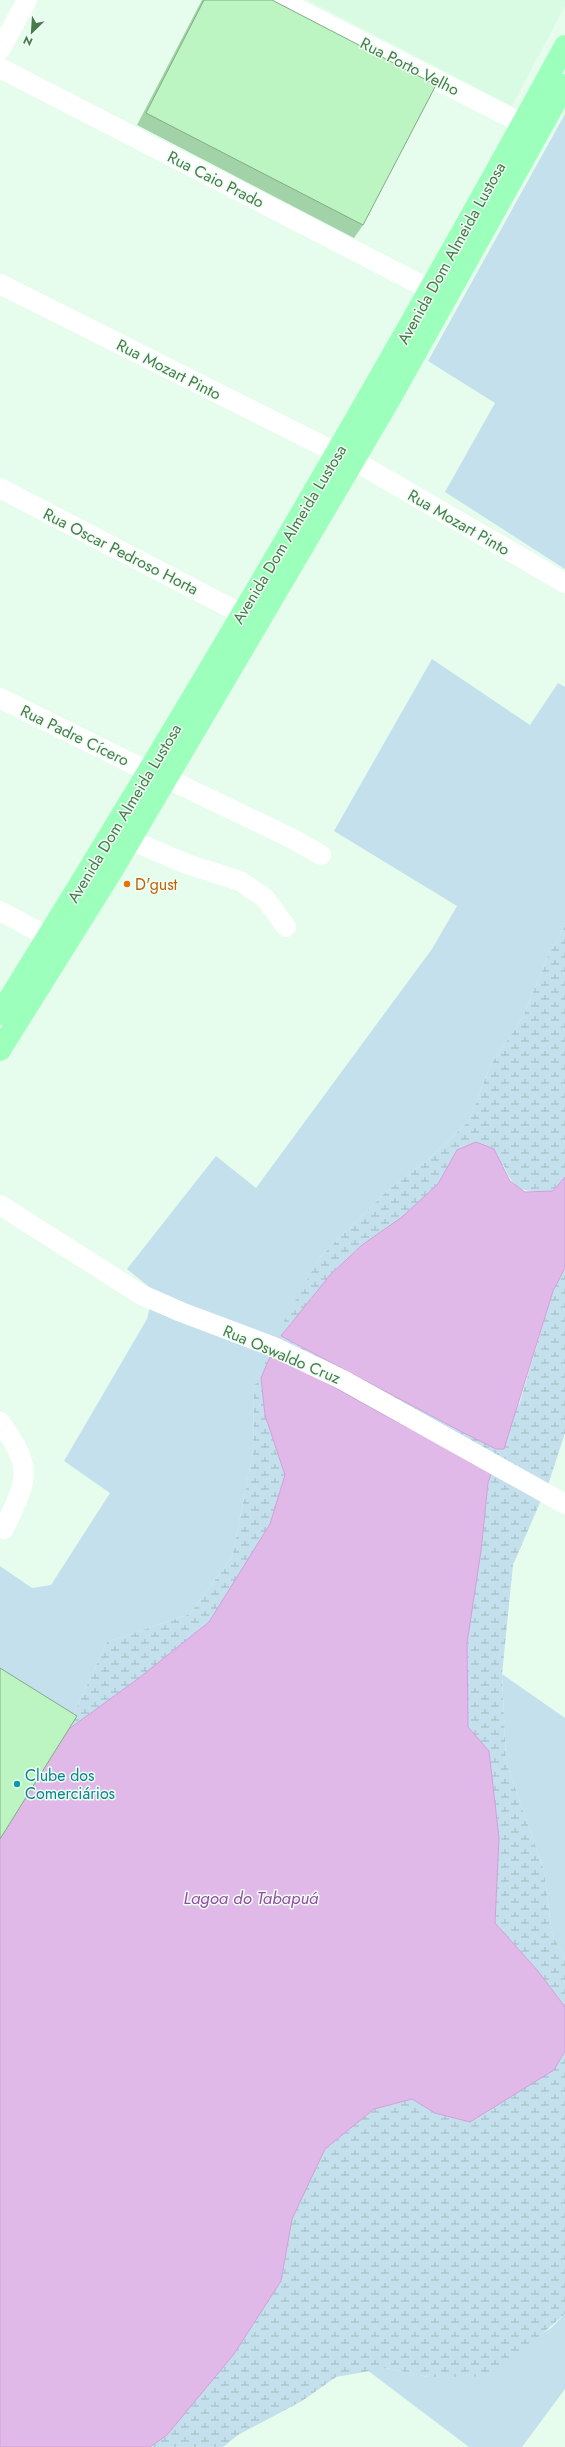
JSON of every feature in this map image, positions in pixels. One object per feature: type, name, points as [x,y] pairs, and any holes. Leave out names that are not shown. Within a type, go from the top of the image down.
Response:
[{"type":"main road","name":"Avenida Dom Almeida Lustosa","points":[[0,1050],[57,941],[158,775],[381,396],[531,128],[565,46]]},
{"type":"main road","name":"Avenida Dom Almeida Lustosa","points":[[381,396],[431,290],[531,128],[565,85]]},
{"type":"main road","name":"Avenida Dom Almeida Lustosa","points":[[0,1014],[57,941],[130,840],[158,775],[242,614],[345,457]]},
{"type":"street","points":[[0,50],[27,0]]},
{"type":"street","name":"Rua Porto Velho","points":[[280,0],[531,128]]},
{"type":"street","name":"Rua Caio Prado","points":[[0,68],[431,290]]},
{"type":"street","name":"Rua Mozart Pinto","points":[[0,284],[345,457],[565,583]]},
{"type":"street","name":"Rua Oscar Pedroso Horta","points":[[0,488],[242,614]]},
{"type":"street","name":"Rua Padre Cícero","points":[[0,698],[293,839],[321,855]]},
{"type":"street","points":[[130,840],[187,864],[240,881],[265,898],[286,927]]},
{"type":"street","points":[[0,911],[57,941]]},
{"type":"street","name":"Rua Oswaldo Cruz","points":[[0,1205],[140,1294],[181,1312],[274,1347],[343,1380],[565,1504]]},
{"type":"street","points":[[0,1422],[13,1440],[24,1461],[25,1477],[21,1492],[4,1529]]},
{"type":"shaded area","points":[[307,0],[565,0],[565,6],[512,106]]},
{"type":"green space","points":[[565,114],[565,569],[445,492],[495,403],[428,361]]},
{"type":"green space","points":[[432,659],[530,725],[558,683],[565,687],[565,926],[548,956],[523,1017],[490,1066],[469,1121],[430,1158],[388,1190],[320,1257],[254,1387],[253,1453],[232,1557],[190,1614],[107,1642],[66,1731],[0,1690],[0,1566],[32,1588],[51,1585],[110,1493],[64,1461],[147,1319],[154,1291],[127,1269],[216,1156],[256,1188],[432,949],[457,906],[334,831]]},
{"type":"green space","points":[[565,926],[565,1177],[553,1191],[529,1191],[522,1189],[512,1182],[504,1166],[457,1150],[438,1184],[402,1217],[362,1245],[330,1275],[281,1336],[349,1373],[519,1405],[553,1291],[565,1268],[565,1433],[549,1482],[513,1565],[502,1674],[506,1762],[544,1870],[552,1934],[565,1959],[565,2007],[538,1971],[495,1923],[499,1838],[489,1752],[468,1727],[467,1643],[481,1551],[488,1483],[492,1471],[452,1452],[302,1370],[265,1415],[285,1475],[270,1524],[209,1622],[139,1678],[66,1731],[107,1642],[190,1614],[232,1557],[253,1453],[254,1387],[286,1317],[320,1257],[388,1190],[430,1158],[469,1121],[490,1066],[523,1017],[548,956]]},
{"type":"green space","points":[[502,1674],[565,1718],[565,1959],[552,1934],[544,1870],[506,1762]]},
{"type":"green space","points":[[565,2051],[565,2314],[521,2352],[492,2373],[473,2377],[428,2377],[386,2368],[336,2377],[302,2401],[238,2435],[223,2447],[150,2447],[167,2435],[234,2354],[281,2281],[292,2219],[325,2149],[374,2109],[412,2099],[435,2113],[554,2070]]},
{"type":"green space","points":[[565,2314],[565,2389],[522,2447],[469,2447],[367,2370],[386,2368],[428,2377],[473,2377],[551,2328]]},
{"type":"water","points":[[476,1142],[494,1149],[510,1181],[525,1192],[553,1191],[565,1177],[565,1268],[553,1291],[504,1449],[496,1449],[462,1432],[281,1336],[330,1275],[362,1245],[402,1217],[438,1184],[457,1150]]},
{"type":"water","name":"Lagoa do Tabapuá","points":[[272,1352],[384,1415],[492,1471],[488,1483],[481,1551],[467,1643],[468,1727],[489,1751],[499,1838],[495,1923],[538,1971],[565,2007],[565,2051],[554,2070],[470,2122],[435,2113],[412,2099],[374,2109],[325,2149],[292,2219],[281,2281],[234,2354],[167,2435],[150,2447],[0,2447],[0,1838],[66,1731],[139,1678],[209,1622],[270,1524],[285,1475],[265,1415],[261,1378]]},
{"type":"building","points":[[204,0],[272,0],[436,85],[363,225],[146,113]]},
{"type":"building","name":"Clube dos Comerciários","points":[[0,1668],[77,1716],[0,1839]]},
{"type":"place","name":"D'gust","points":[[127,884]]},
{"type":"place","name":"Clube dos Comerciários","points":[[17,1784]]}]
